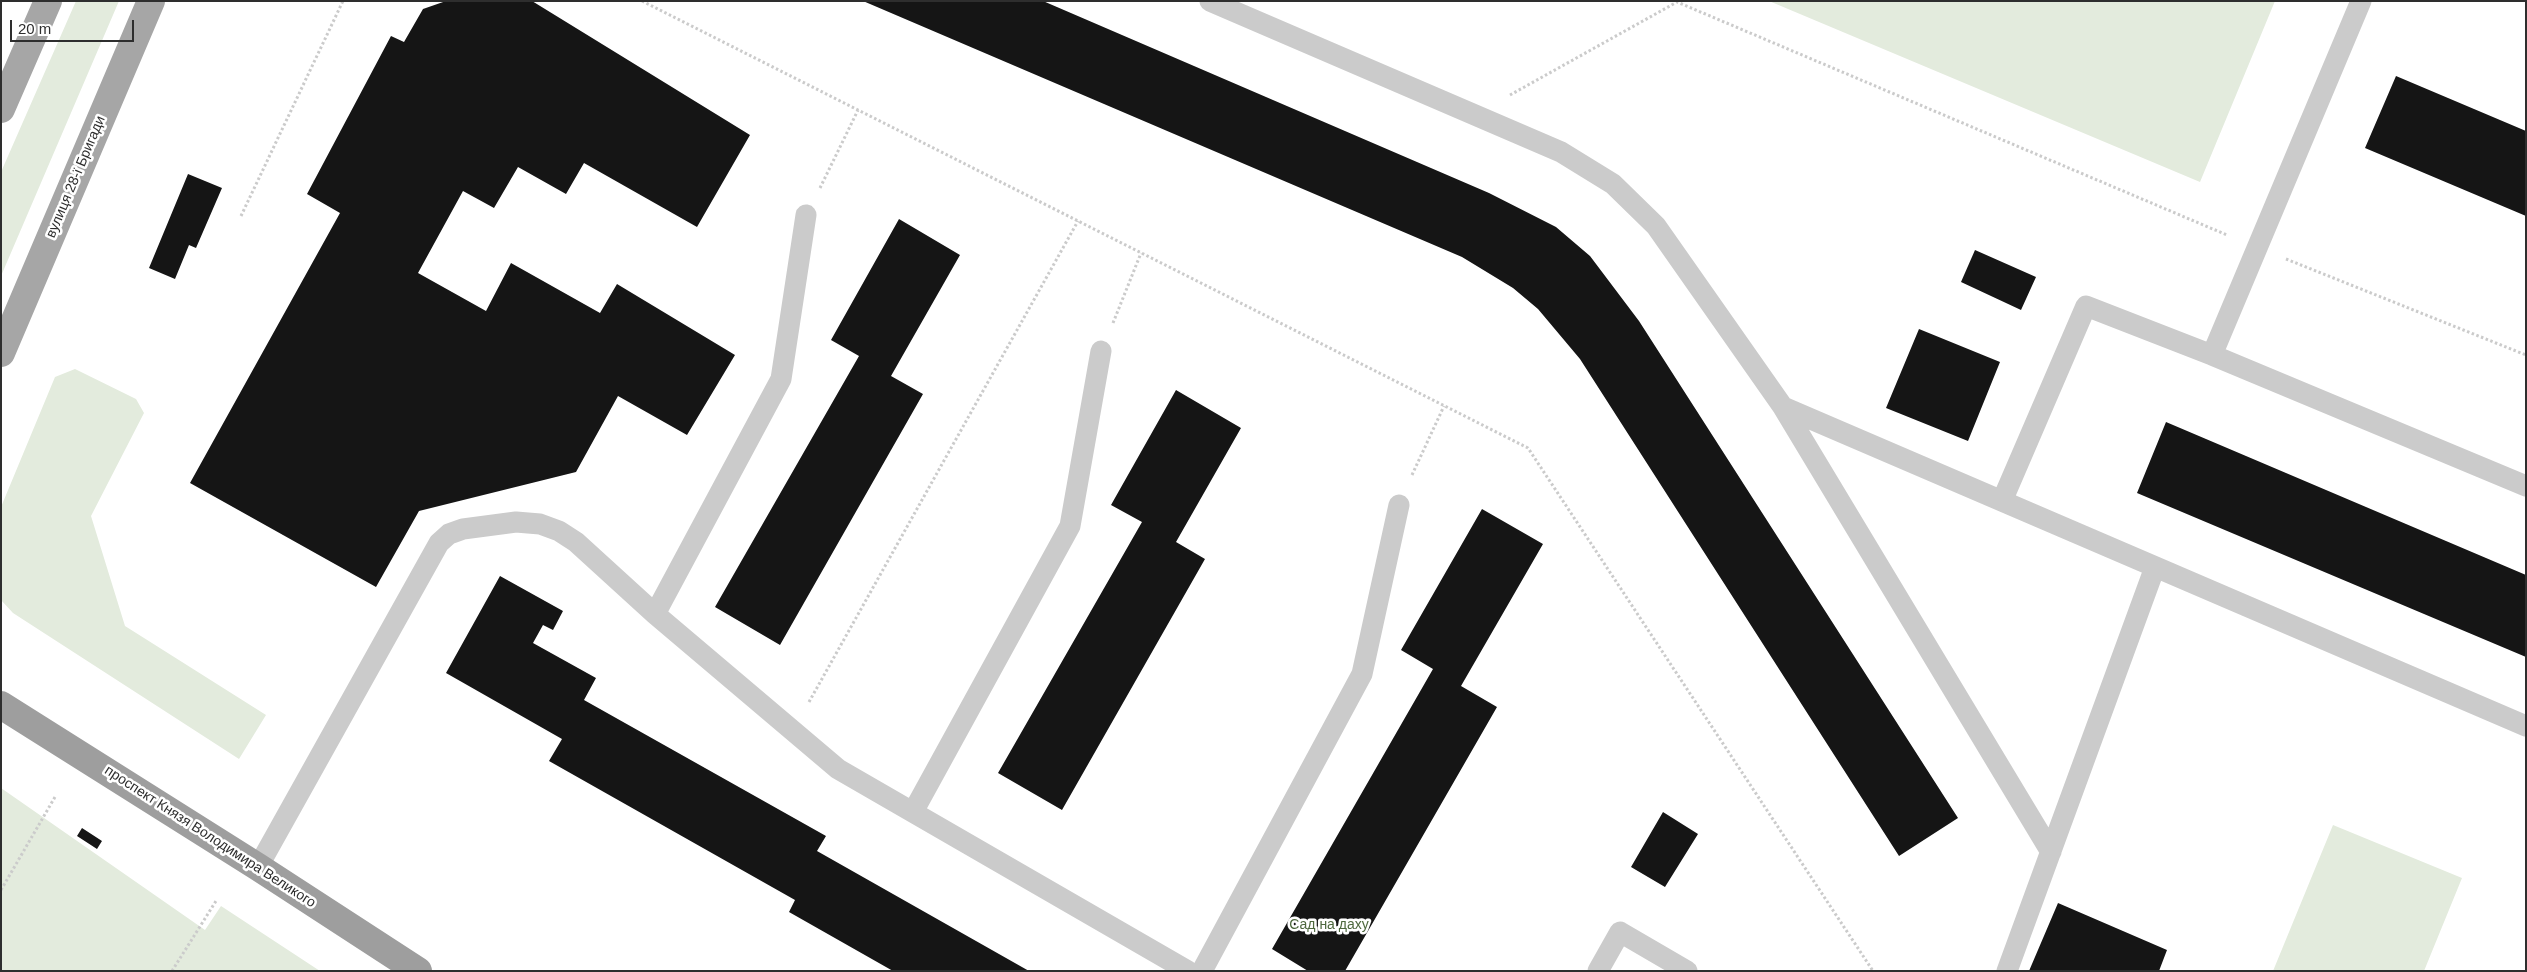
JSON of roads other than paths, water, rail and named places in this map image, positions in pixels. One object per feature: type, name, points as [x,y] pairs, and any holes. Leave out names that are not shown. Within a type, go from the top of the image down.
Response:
[{"type":"highway","name":"проспект Князя Володимира Великого","points":[[1,704],[258,866],[418,971]]},
{"type":"main road","points":[[1,109],[48,1]]},
{"type":"main road","name":"вулиця 28-ї Бригади","points":[[1,353],[150,1]]},
{"type":"lane","points":[[1210,1],[1561,152],[1614,184],[1656,226],[1783,407],[2051,852]]},
{"type":"lane","points":[[2212,355],[2361,1]]},
{"type":"lane","points":[[655,614],[781,379],[806,215]]},
{"type":"lane","points":[[2002,501],[2086,306],[2212,355],[2526,486]]},
{"type":"lane","points":[[913,812],[1070,526],[1102,351]]},
{"type":"lane","points":[[1783,407],[2526,726]]},
{"type":"lane","points":[[1202,971],[1362,674],[1399,506]]},
{"type":"lane","points":[[258,866],[439,543],[449,534],[463,529],[516,522],[540,524],[558,531],[576,542],[655,614],[838,769],[1188,971]]},
{"type":"lane","points":[[2008,971],[2155,567]]},
{"type":"lane","points":[[1598,971],[1620,932],[1687,971]]},
{"type":"park label","name":"Сад на даху","points":[[1329,925]]}]
